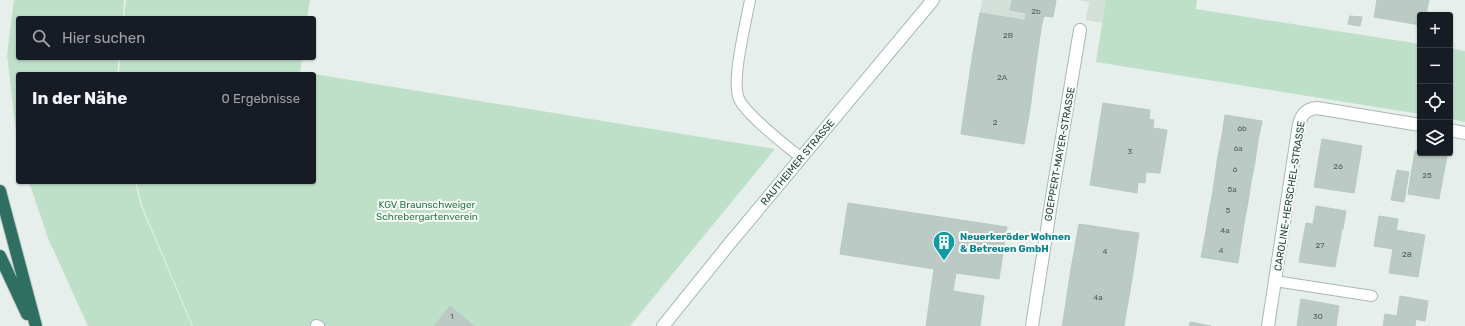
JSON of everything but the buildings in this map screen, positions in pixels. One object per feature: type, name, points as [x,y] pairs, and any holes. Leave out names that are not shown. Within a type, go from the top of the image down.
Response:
[{"type":"highway","points":[[0,192],[36,326]]},
{"type":"highway","points":[[0,256],[32,326]]},
{"type":"street","name":"RAUTHEIMER STRASSE","points":[[664,326],[730,243],[933,0]]},
{"type":"street","name":"GOEPPERT-MAYER-STRASSE","points":[[1032,326],[1080,30]]},
{"type":"street","name":"CAROLINE-HERSCHEL-STRASSE","points":[[1268,326],[1299,124],[1302,116],[1310,108],[1317,108],[1417,125]]},
{"type":"street","points":[[1453,131],[1465,133]]},
{"type":"lane","points":[[750,0],[737,72],[739,99],[745,108],[755,118],[801,158]]},
{"type":"lane","points":[[1275,281],[1372,296]]},
{"type":"shaded area","points":[[982,0],[1056,0],[1053,17],[1044,16],[1042,23],[980,13]]},
{"type":"shaded area","points":[[1077,0],[1106,0],[1103,23],[1086,20],[1089,2]]},
{"type":"green space","points":[[14,0],[124,0],[123,16],[16,16],[16,60],[119,60],[117,72],[16,72],[16,133],[7,54]]},
{"type":"green space","points":[[126,0],[310,0],[307,16],[124,16]]},
{"type":"green space","points":[[1106,0],[1197,0],[1196,9],[1417,44],[1417,114],[1096,62]]},
{"type":"green space","points":[[1453,49],[1465,51],[1465,122],[1453,120]]},
{"type":"green space","points":[[120,60],[302,60],[300,72],[119,72]]},
{"type":"green space","name":"KGV Braunschweiger Schrebergartenverein","points":[[316,74],[775,149],[630,326],[193,326],[143,208],[137,184],[316,184]]},
{"type":"green space","points":[[30,184],[136,184],[141,206],[192,326],[88,326],[48,238]]},
{"type":"place","name":"Neuerkeröder Wohnen & Betreuen GmbH","points":[[944,262]]}]
